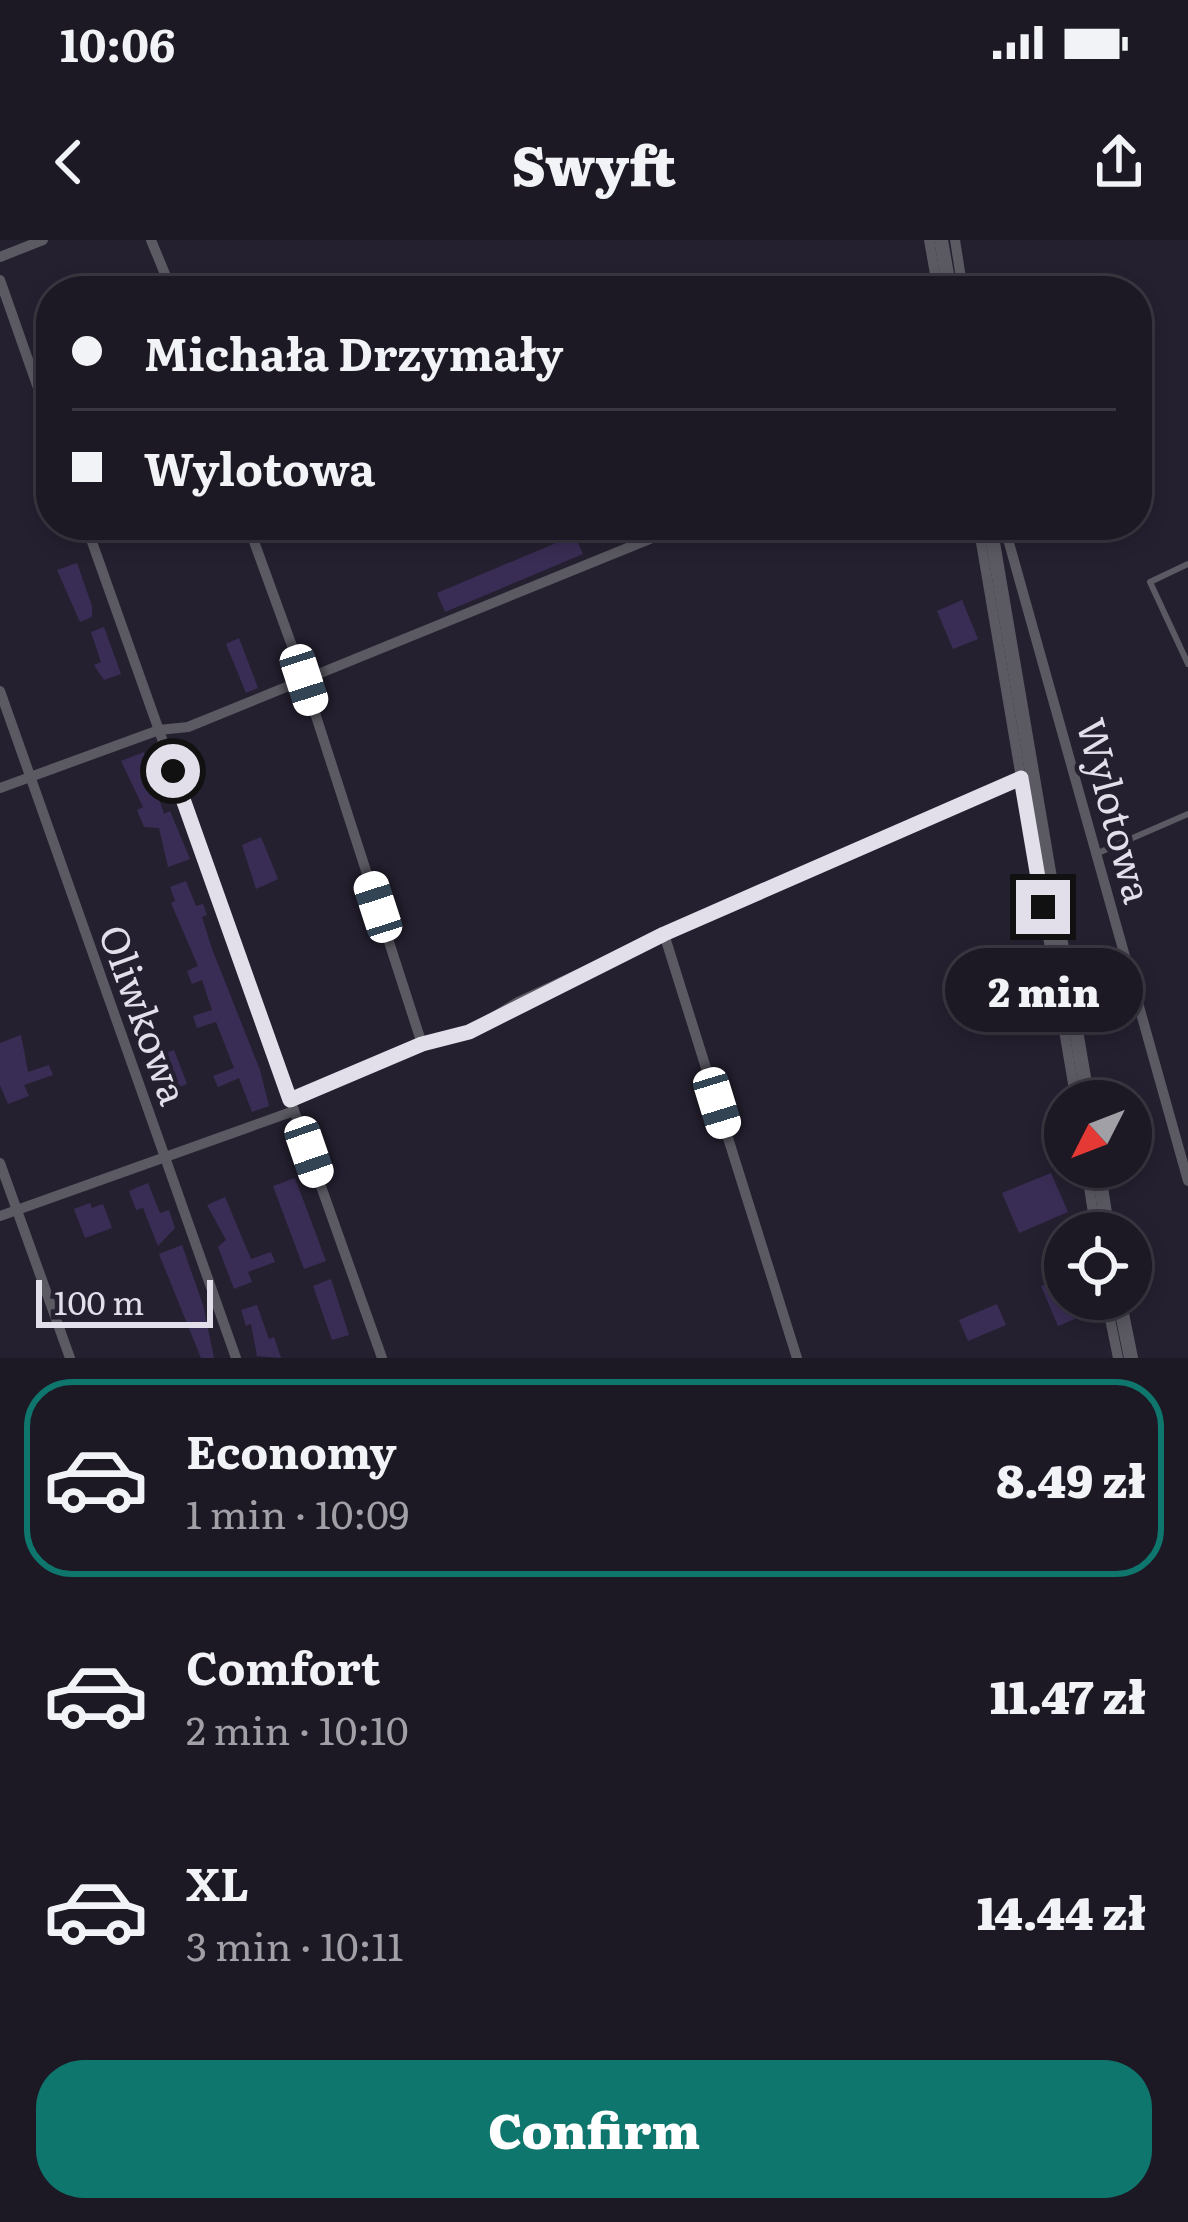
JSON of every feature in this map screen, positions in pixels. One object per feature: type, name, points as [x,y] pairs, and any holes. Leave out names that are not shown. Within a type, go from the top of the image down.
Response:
[{"type":"street","points":[[0,257],[44,240]]},
{"type":"street","points":[[151,240],[166,276]]},
{"type":"street","points":[[929,240],[935,276]]},
{"type":"street","points":[[941,240],[947,276]]},
{"type":"street","points":[[955,240],[961,276]]},
{"type":"street","points":[[0,280],[36,382]]},
{"type":"street","points":[[91,540],[382,1358]]},
{"type":"street","points":[[253,540],[422,1044]]},
{"type":"street","points":[[0,788],[158,730],[188,727],[647,540]]},
{"type":"street","name":"Wylotowa","points":[[981,540],[1072,1080]]},
{"type":"street","name":"Wylotowa","points":[[993,540],[1084,1080]]},
{"type":"street","name":"Wylotowa","points":[[1008,540],[1188,1181]]},
{"type":"street","name":"Oliwkowa","points":[[0,691],[236,1358]]},
{"type":"street","points":[[0,1216],[292,1106],[422,1044],[469,1032],[664,934],[1021,778]]},
{"type":"street","points":[[664,934],[796,1358]]},
{"type":"street","points":[[0,1163],[70,1358]]},
{"type":"street","points":[[1110,1320],[1118,1358]]},
{"type":"street","points":[[1123,1320],[1131,1358]]},
{"type":"lane","points":[[1187,660],[1150,582],[1188,564]]},
{"type":"lane","points":[[1095,854],[1188,814]]},
{"type":"building","points":[[563,540],[577,540],[583,554],[445,612],[437,593]]},
{"type":"building","points":[[77,563],[92,606],[92,617],[80,622],[57,570]]},
{"type":"building","points":[[962,600],[978,639],[953,649],[937,611]]},
{"type":"building","points":[[104,627],[121,674],[104,680],[94,665],[101,662],[91,632]]},
{"type":"building","points":[[239,638],[258,688],[246,693],[226,644]]},
{"type":"building","points":[[144,752],[164,814],[170,811],[190,859],[168,867],[159,828],[144,827],[137,810],[143,807],[121,761]]},
{"type":"building","points":[[261,837],[278,879],[256,889],[242,845]]},
{"type":"building","points":[[186,881],[196,906],[203,904],[212,949],[260,1070],[269,1106],[252,1112],[239,1078],[218,1087],[213,1076],[234,1068],[216,1022],[197,1028],[193,1016],[212,1010],[202,980],[192,984],[187,971],[198,966],[171,903],[175,901],[170,887]]},
{"type":"building","points":[[21,1035],[28,1072],[49,1065],[53,1075],[24,1085],[29,1096],[8,1104],[0,1085],[0,1043]]},
{"type":"building","points":[[174,1050],[187,1084],[163,1093],[150,1059]]},
{"type":"building","points":[[1044,1176],[1044,1188],[1058,1188],[1068,1212],[1044,1212],[1044,1222],[1019,1233],[1002,1193]]},
{"type":"building","points":[[295,1178],[326,1261],[304,1269],[273,1186]]},
{"type":"building","points":[[148,1183],[160,1213],[169,1210],[175,1228],[158,1246],[143,1208],[136,1210],[129,1191]]},
{"type":"building","points":[[225,1197],[251,1259],[271,1252],[275,1262],[248,1272],[252,1282],[234,1289],[218,1247],[226,1240],[207,1205]]},
{"type":"building","points":[[90,1203],[92,1208],[103,1204],[112,1228],[85,1238],[74,1209]]},
{"type":"building","points":[[182,1245],[203,1305],[214,1358],[201,1358],[159,1254]]},
{"type":"building","points":[[331,1279],[349,1335],[332,1340],[313,1286]]},
{"type":"building","points":[[997,1304],[1006,1325],[968,1341],[959,1320]]},
{"type":"building","points":[[257,1305],[281,1358],[257,1356],[251,1324],[246,1326],[241,1310]]},
{"type":"route","points":[[173,771],[290,1100],[422,1044],[469,1032],[518,1002],[664,934],[1021,778],[1043,907]]}]
